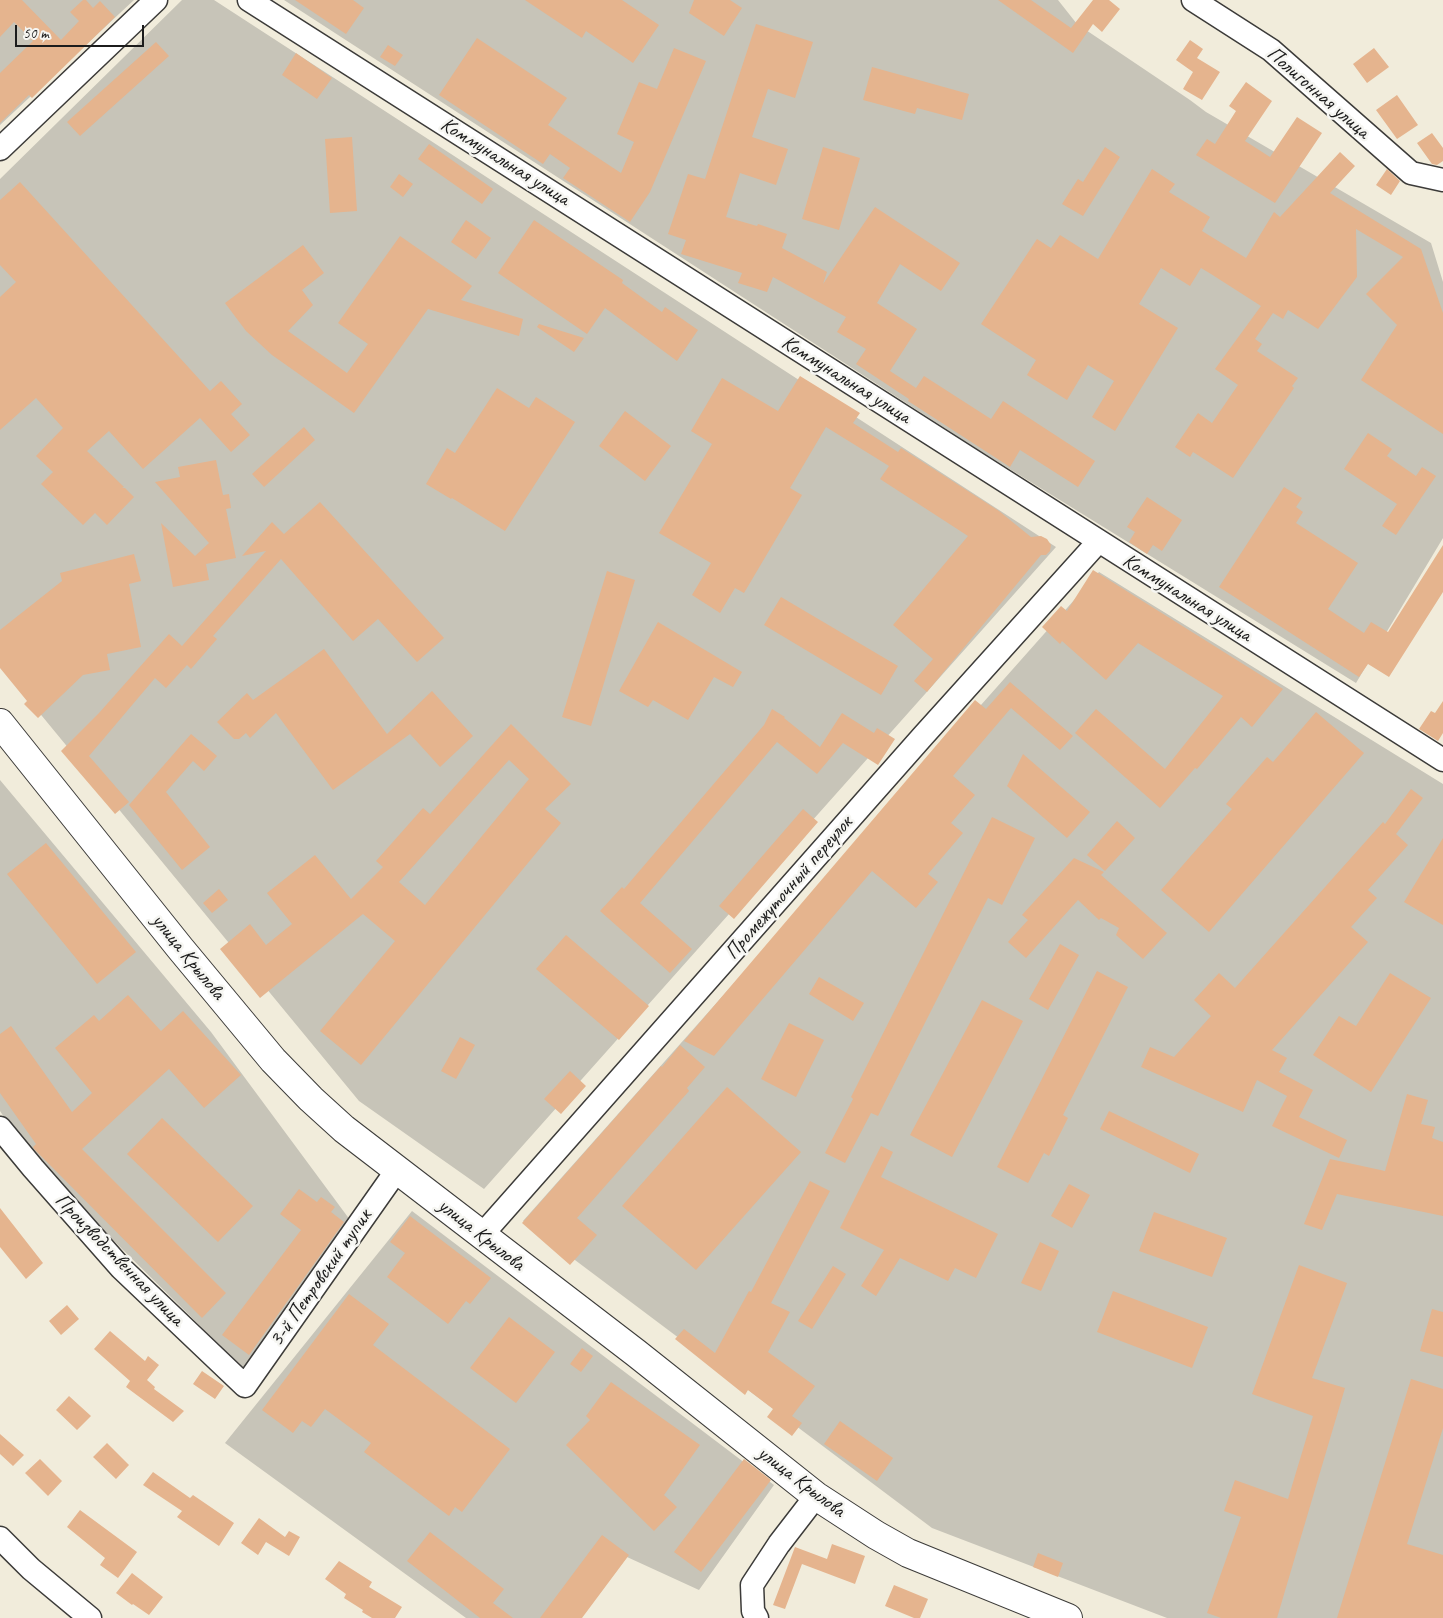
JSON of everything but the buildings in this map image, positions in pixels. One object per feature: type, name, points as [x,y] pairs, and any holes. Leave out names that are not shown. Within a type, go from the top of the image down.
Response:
[{"type":"main road","name":"улица Крылова","points":[[0,723],[180,948],[273,1060],[311,1100],[337,1123],[636,1353],[816,1496],[876,1535],[908,1553],[1060,1617]]},
{"type":"street","points":[[0,149],[156,0]]},
{"type":"street","name":"Коммунальная улица","points":[[249,0],[1443,760]]},
{"type":"street","name":"Полигонная улица","points":[[1193,0],[1271,50],[1411,173],[1443,180]]},
{"type":"street","name":"Промежуточный переулок","points":[[482,1236],[923,736],[1098,542]]},
{"type":"street","name":"Производственная улица","points":[[0,1128],[121,1268],[245,1386]]},
{"type":"street","name":"3-й Петровский тупик","points":[[245,1386],[397,1170]]},
{"type":"street","points":[[757,1618],[753,1610],[752,1585],[778,1544],[816,1496]]},
{"type":"street","points":[[0,1538],[31,1569],[90,1618]]},
{"type":"shaded area","points":[[0,0],[134,0],[0,125]]},
{"type":"shaded area","points":[[182,0],[214,0],[1056,547],[484,1189],[359,1101],[0,665],[0,179]]},
{"type":"shaded area","points":[[284,0],[1058,0],[1077,24],[1206,112],[1431,243],[1443,282],[1443,538],[1356,683],[974,447]]},
{"type":"shaded area","points":[[1099,572],[1443,784],[1443,1618],[1167,1618],[932,1528],[523,1221]]},
{"type":"shaded area","points":[[0,780],[211,1032],[353,1224],[245,1370],[27,1152],[0,1111]]},
{"type":"shaded area","points":[[412,1211],[774,1485],[699,1590],[627,1557],[581,1618],[466,1618],[225,1443]]}]
